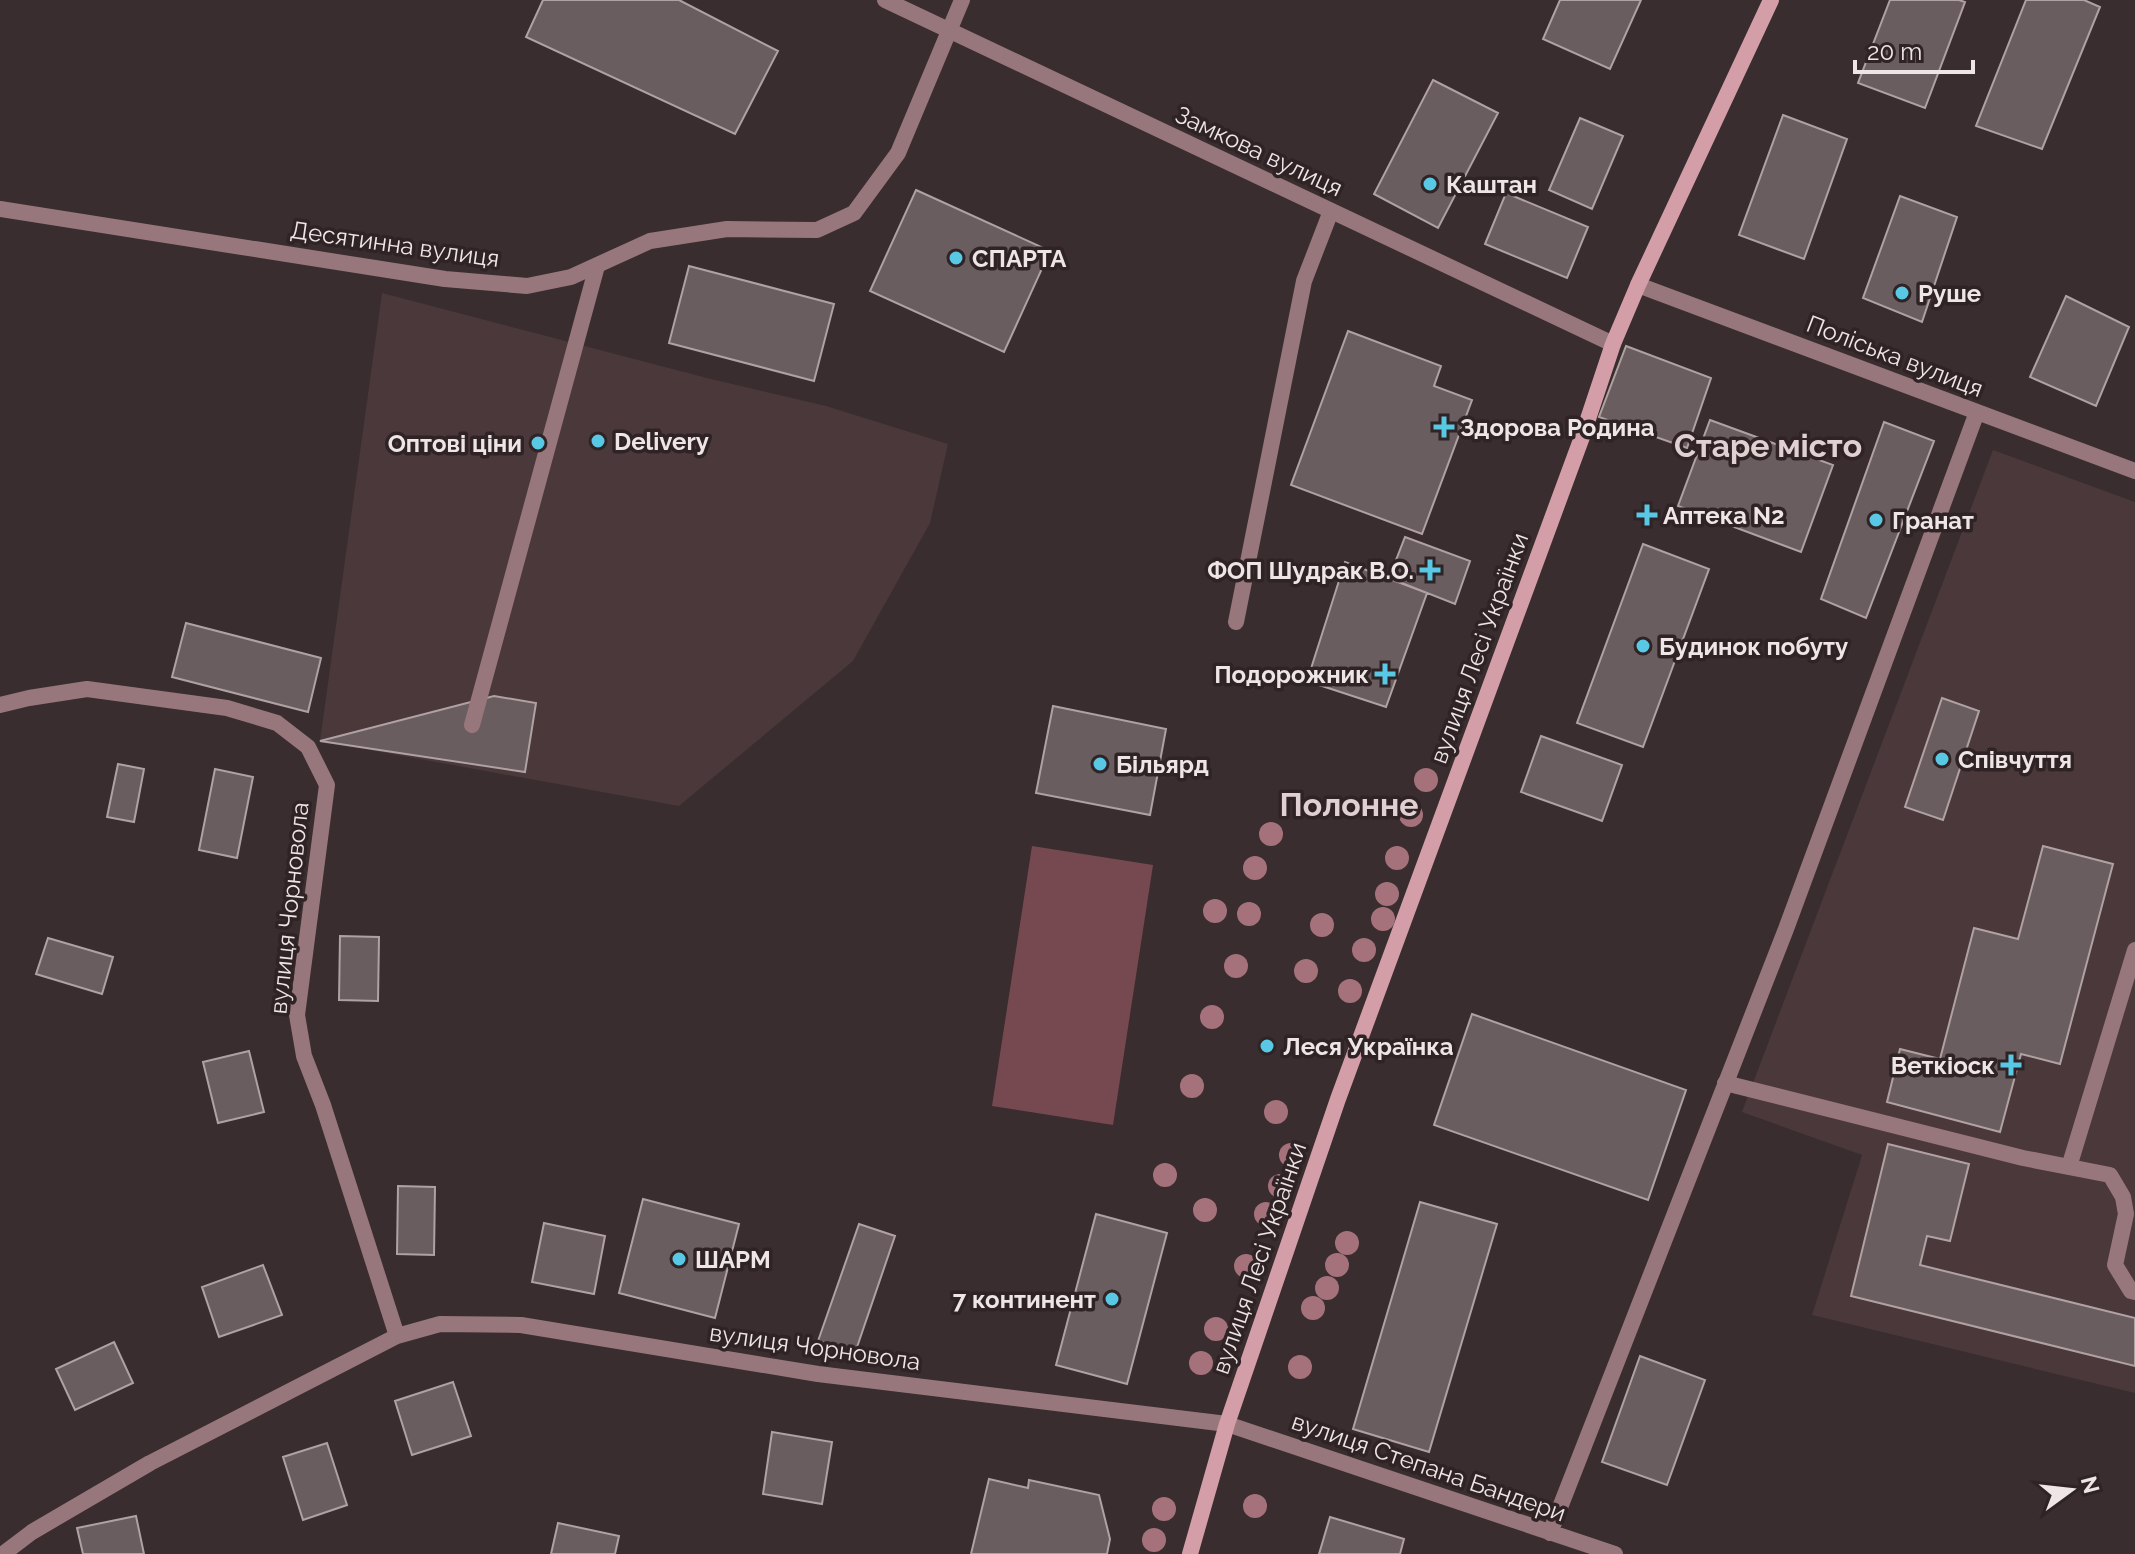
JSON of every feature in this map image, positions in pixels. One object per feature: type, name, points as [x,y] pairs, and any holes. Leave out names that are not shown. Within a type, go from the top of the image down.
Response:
[{"type":"main road","name":"вулиця Лесі Українки","points":[[1190,1554],[1227,1424],[1338,1099],[1582,437],[1613,344],[1771,0]]},
{"type":"street","name":"Замкова вулиця","points":[[885,0],[1613,344]]},
{"type":"street","name":"Десятинна вулиця","points":[[0,209],[445,279],[527,286],[571,277],[650,241],[727,229],[817,230],[854,213],[898,153],[962,0]]},
{"type":"street","points":[[1236,622],[1304,281],[1331,211]]},
{"type":"street","points":[[472,725],[597,266]]},
{"type":"street","name":"Поліська вулиця","points":[[1638,285],[2135,471]]},
{"type":"street","points":[[1550,1533],[1786,929],[1977,412]]},
{"type":"street","name":"вулиця Чорновола","points":[[0,705],[87,689],[227,708],[277,723],[308,747],[327,785],[297,1015],[304,1056],[323,1105],[397,1336]]},
{"type":"street","points":[[2069,1167],[2135,950]]},
{"type":"street","points":[[1725,1083],[2023,1158],[2110,1175],[2123,1197],[2126,1214],[2115,1265],[2131,1291],[2135,1292]]},
{"type":"street","name":"вулиця Чорновола","points":[[3,1554],[32,1532],[150,1463],[397,1336],[440,1324],[521,1325],[818,1374],[1227,1424]]},
{"type":"street","name":"вулиця Степана Бандери","points":[[1227,1424],[1615,1554]]},
{"type":"shaded area","points":[[382,293],[826,406],[948,444],[930,523],[853,661],[679,806],[320,741]]},
{"type":"shaded area","points":[[1993,450],[2135,502],[2135,1393],[1812,1315],[1862,1155],[1742,1112]]},
{"type":"shaded area","points":[[1032,846],[1153,865],[1113,1125],[992,1106]]},
{"type":"building","points":[[543,0],[679,0],[778,51],[735,134],[526,37]]},
{"type":"building","points":[[1560,0],[1641,0],[1610,69],[1543,39]]},
{"type":"building","points":[[1890,0],[1965,2],[1925,108],[1858,83]]},
{"type":"building","points":[[2026,0],[2084,0],[2100,7],[2042,149],[1976,126]]},
{"type":"building","points":[[1433,80],[1498,113],[1438,228],[1374,194]]},
{"type":"building","points":[[1783,115],[1847,139],[1804,259],[1739,235]]},
{"type":"building","points":[[1580,118],[1623,136],[1592,209],[1549,190]]},
{"type":"building","points":[[916,190],[1050,251],[1004,352],[870,291]]},
{"type":"building","points":[[1506,193],[1588,227],[1567,278],[1485,244]]},
{"type":"building","points":[[1900,196],[1957,217],[1922,322],[1863,298]]},
{"type":"building","points":[[689,266],[834,304],[814,381],[669,343]]},
{"type":"building","points":[[2066,296],[2129,327],[2096,406],[2030,377]]},
{"type":"building","points":[[1348,331],[1441,366],[1434,386],[1472,400],[1422,534],[1291,485]]},
{"type":"building","points":[[1626,346],[1711,378],[1687,448],[1599,417]]},
{"type":"building","points":[[1710,420],[1833,465],[1801,552],[1678,506]]},
{"type":"building","name":"Гранат","points":[[1884,422],[1934,441],[1866,618],[1821,599]]},
{"type":"building","name":"ФОП Шудрак В.О.","points":[[1405,537],[1470,561],[1455,604],[1389,578]]},
{"type":"building","name":"Будинок побуту","points":[[1643,544],[1709,569],[1643,747],[1577,723]]},
{"type":"building","points":[[1345,562],[1427,593],[1386,707],[1307,681]]},
{"type":"building","points":[[186,623],[321,658],[308,712],[172,677]]},
{"type":"building","points":[[494,696],[536,703],[525,772],[320,741]]},
{"type":"building","name":"Співчуття","points":[[1942,698],[1979,711],[1943,820],[1905,807]]},
{"type":"building","name":"Більярд","points":[[1053,706],[1166,729],[1150,815],[1036,793]]},
{"type":"building","points":[[1541,736],[1622,765],[1602,821],[1521,792]]},
{"type":"building","points":[[118,764],[144,769],[134,822],[107,817]]},
{"type":"building","points":[[215,769],[253,777],[237,858],[199,850]]},
{"type":"building","points":[[2043,846],[2113,864],[2060,1064],[2021,1054],[2000,1132],[1887,1102],[1900,1049],[1940,1059],[1974,928],[2018,939]]},
{"type":"building","points":[[340,936],[379,937],[378,1001],[339,1000]]},
{"type":"building","points":[[48,938],[113,957],[102,994],[36,974]]},
{"type":"building","points":[[1472,1014],[1686,1090],[1648,1200],[1434,1125]]},
{"type":"building","points":[[249,1051],[264,1112],[218,1123],[203,1062]]},
{"type":"building","points":[[1888,1144],[1969,1164],[1950,1241],[1927,1236],[1920,1265],[2135,1318],[2135,1366],[1851,1296]]},
{"type":"building","points":[[398,1186],[435,1187],[434,1255],[397,1254]]},
{"type":"building","name":"ШАРМ","points":[[643,1199],[739,1224],[715,1318],[619,1293]]},
{"type":"building","points":[[1420,1202],[1497,1224],[1429,1452],[1353,1429]]},
{"type":"building","name":"7 континент","points":[[1096,1214],[1167,1233],[1127,1384],[1056,1365]]},
{"type":"building","points":[[544,1223],[605,1236],[594,1294],[532,1282]]},
{"type":"building","points":[[859,1224],[895,1236],[855,1353],[818,1341]]},
{"type":"building","points":[[263,1265],[282,1315],[219,1337],[202,1287]]},
{"type":"building","points":[[114,1342],[133,1383],[75,1410],[56,1369]]},
{"type":"building","points":[[1640,1356],[1705,1380],[1667,1485],[1602,1462]]},
{"type":"building","points":[[453,1382],[471,1436],[412,1455],[395,1401]]},
{"type":"building","points":[[772,1432],[832,1442],[822,1504],[763,1494]]},
{"type":"building","points":[[327,1443],[347,1505],[303,1520],[283,1457]]},
{"type":"building","points":[[989,1479],[1028,1488],[1029,1480],[1099,1495],[1110,1539],[1107,1554],[971,1554]]},
{"type":"building","points":[[136,1516],[144,1554],[83,1554],[77,1528]]},
{"type":"building","points":[[1330,1517],[1404,1539],[1400,1554],[1319,1554]]},
{"type":"building","points":[[558,1523],[619,1536],[615,1554],[551,1554]]},
{"type":"place","name":"Каштан","points":[[1430,184]]},
{"type":"place","name":"СПАРТА","points":[[956,258]]},
{"type":"place","name":"Руше","points":[[1902,293]]},
{"type":"place","name":"Здорова Родина","points":[[1444,427]]},
{"type":"place","name":"Delivery","points":[[598,441]]},
{"type":"place","name":"Оптові ціни","points":[[538,443]]},
{"type":"place","name":"Аптека N2","points":[[1647,515]]},
{"type":"place","name":"Гранат","points":[[1876,520]]},
{"type":"place","name":"ФОП Шудрак В.О.","points":[[1430,570]]},
{"type":"place","name":"Будинок побуту","points":[[1643,646]]},
{"type":"place","name":"Подорожник","points":[[1385,674]]},
{"type":"place","name":"Співчуття","points":[[1942,759]]},
{"type":"place","name":"Більярд","points":[[1100,764]]},
{"type":"place","name":"Леся Українка","points":[[1267,1046]]},
{"type":"place","name":"Веткіоск","points":[[2011,1065]]},
{"type":"place","name":"ШАРМ","points":[[679,1259]]},
{"type":"place","name":"7 континент","points":[[1112,1299]]},
{"type":"district","name":"Старе місто","points":[[1768,445]]},
{"type":"district","name":"Полонне","points":[[1349,804]]}]
